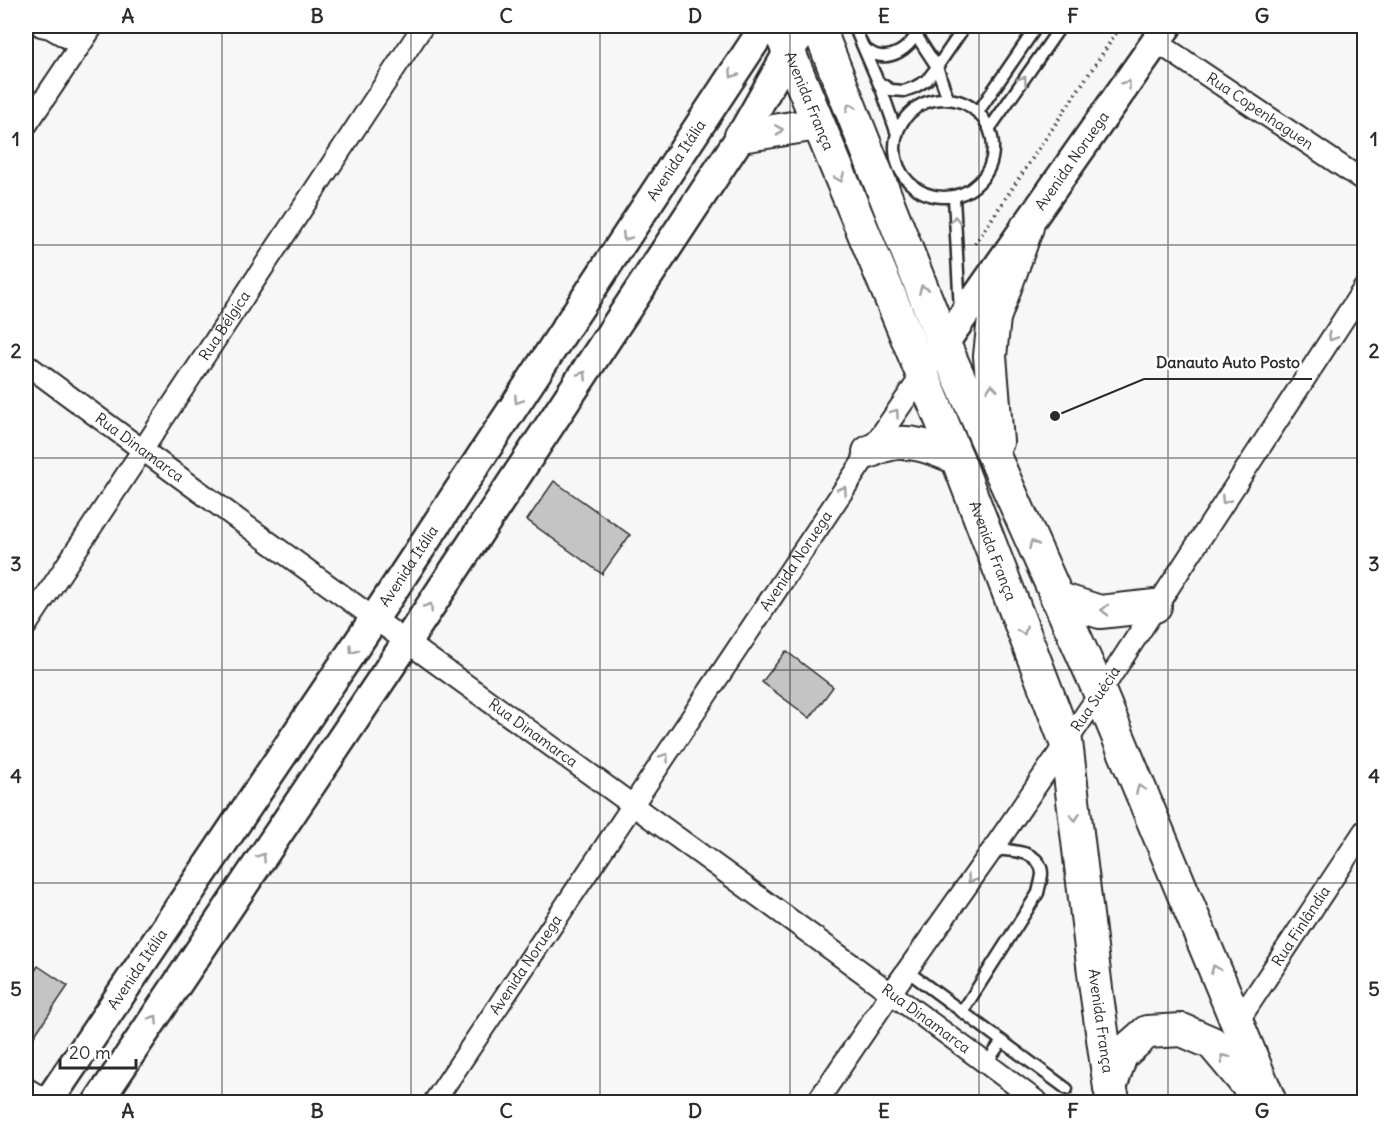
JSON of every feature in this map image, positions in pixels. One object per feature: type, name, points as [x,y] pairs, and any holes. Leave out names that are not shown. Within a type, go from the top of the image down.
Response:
[{"type":"main road","name":"Avenida Itália","points":[[48,1102],[374,619],[765,26]]},
{"type":"main road","points":[[98,1102],[406,643],[741,136],[783,38],[807,26]]},
{"type":"main road","points":[[818,26],[953,332],[999,467],[1100,693],[1270,1102]]},
{"type":"main road","name":"Avenida Noruega","points":[[922,375],[1162,34]]},
{"type":"main road","name":"Avenida França","points":[[783,38],[957,458],[1066,742],[1096,989],[1112,1096]]},
{"type":"main road","points":[[741,136],[818,124]]},
{"type":"main road","points":[[999,467],[990,356],[994,318],[1027,227]]},
{"type":"main road","points":[[869,452],[888,444],[918,444],[957,458]]},
{"type":"main road","points":[[1057,598],[1100,612],[1155,606]]},
{"type":"main road","points":[[1112,1096],[1121,1055],[1147,1032],[1182,1030],[1212,1043],[1262,1102]]},
{"type":"street","points":[[41,26],[50,28],[80,45]]},
{"type":"street","points":[[26,126],[93,26]]},
{"type":"street","name":"Rua Bélgica","points":[[26,626],[423,26]]},
{"type":"street","name":"Rua Copenhaguen","points":[[1162,34],[1365,181]]},
{"type":"street","name":"Rua Suécia","points":[[817,1102],[1100,693],[1365,288]]},
{"type":"street","name":"Rua Dinamarca","points":[[26,364],[1038,1102]]},
{"type":"street","name":"Avenida Noruega","points":[[434,1102],[922,375]]},
{"type":"street","name":"Rua Finlândia","points":[[1237,1023],[1365,831]]},
{"type":"street","points":[[26,1088],[48,1102]]},
{"type":"lane","points":[[854,26],[897,134]]},
{"type":"lane","points":[[878,82],[891,90],[903,90],[915,87],[927,80],[965,26]]},
{"type":"lane","points":[[978,112],[1037,26]]},
{"type":"lane","points":[[990,128],[1060,26]]},
{"type":"lane","points":[[863,48],[877,56],[893,56],[910,45],[916,30]]},
{"type":"lane","points":[[916,30],[937,67],[948,99]]},
{"type":"lane","points":[[948,99],[964,103],[978,112],[990,128],[994,154],[990,169],[981,182],[968,192],[954,197],[937,197],[921,192],[908,182],[898,167],[895,151],[897,134],[904,119],[916,107],[931,100],[948,99]]},
{"type":"lane","points":[[953,332],[958,270],[954,197]]},
{"type":"lane","points":[[962,1012],[1038,893],[1042,873],[1037,861],[1025,852],[993,849]]},
{"type":"lane","points":[[907,971],[1066,1089]]},
{"type":"lane","points":[[986,1064],[1002,1041]]},
{"type":"path","points":[[958,270],[1121,26]]},
{"type":"building","points":[[554,481],[630,535],[602,574],[527,520]]},
{"type":"building","points":[[786,651],[833,687],[810,718],[762,682]]},
{"type":"building","points":[[38,966],[68,986],[26,1048],[26,984]]},
{"type":"place","name":"Danauto Auto Posto","points":[[1055,416]]}]
